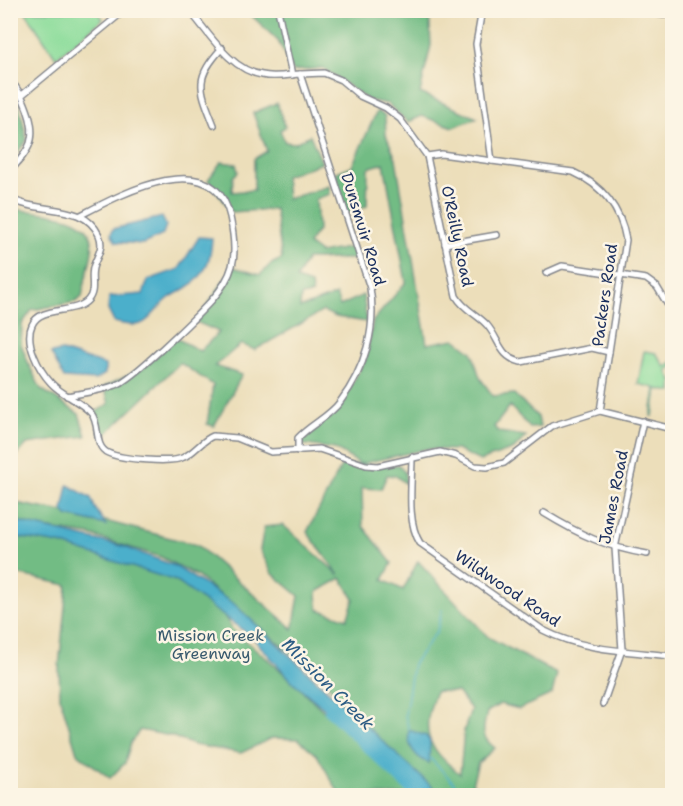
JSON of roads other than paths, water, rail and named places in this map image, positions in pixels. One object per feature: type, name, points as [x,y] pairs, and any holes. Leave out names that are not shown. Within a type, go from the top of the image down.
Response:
[{"type":"street","points":[[22,95],[125,10]]},
{"type":"street","points":[[189,10],[236,63],[250,72],[264,76],[300,74]]},
{"type":"street","points":[[278,10],[292,75]]},
{"type":"street","points":[[482,10],[476,44],[492,161]]},
{"type":"street","points":[[632,10],[664,15]]},
{"type":"street","points":[[214,125],[204,99],[201,83],[204,68],[222,48]]},
{"type":"street","name":"O'Reilly Road","points":[[300,74],[324,73],[341,80],[360,96],[386,108],[400,119],[427,156],[456,296],[461,304],[488,326],[501,350],[511,360],[521,362],[592,348],[609,351]]},
{"type":"street","name":"Dunsmuir Road","points":[[298,451],[298,438],[340,402],[355,376],[372,329],[374,310],[370,288],[300,74]]},
{"type":"street","points":[[10,81],[22,95],[31,121],[33,137],[27,153],[10,171]]},
{"type":"street","name":"Packers Road","points":[[427,156],[441,154],[573,172],[591,180],[606,194],[624,225],[627,240],[600,411]]},
{"type":"street","points":[[67,396],[118,385],[131,375],[211,301],[233,266],[233,231],[227,204],[216,189],[203,181],[173,177],[110,200],[81,215]]},
{"type":"street","points":[[10,198],[20,204],[81,215],[92,224],[101,245],[92,274],[93,290],[88,299],[79,306],[37,318],[32,324],[30,333],[32,349],[51,383],[90,413],[96,422],[99,443],[110,454],[174,462],[186,457],[213,436],[237,438],[271,452],[320,449],[366,465],[378,466],[440,452],[456,456],[475,466],[487,467],[504,463],[552,426],[600,411],[672,429]]},
{"type":"street","points":[[445,244],[497,235]]},
{"type":"street","points":[[546,273],[562,266],[622,273],[646,279],[657,287],[672,312]]},
{"type":"street","name":"James Road","points":[[622,650],[615,549],[643,421]]},
{"type":"street","name":"Wildwood Road","points":[[412,457],[413,524],[415,535],[420,543],[543,630],[562,640],[587,646],[672,656]]},
{"type":"street","points":[[544,513],[584,537],[615,549],[647,554]]},
{"type":"street","points":[[603,704],[622,650]]},
{"type":"water","points":[[162,217],[166,225],[163,235],[143,244],[116,242],[111,234],[113,229]]},
{"type":"water","points":[[199,237],[212,238],[206,268],[198,279],[168,299],[141,324],[114,322],[108,310],[109,297],[143,294],[148,280],[179,269]]},
{"type":"water","points":[[62,351],[105,365],[105,374],[95,380],[64,378],[51,353]]},
{"type":"water","points":[[68,485],[91,498],[106,525],[67,516],[63,511]]},
{"type":"water","name":"Mission Creek","points":[[10,520],[122,546],[175,566],[233,603],[441,795],[421,795],[397,777],[359,738],[293,682],[252,637],[176,581],[60,544],[11,536]]},
{"type":"water","points":[[409,730],[426,736],[430,741],[429,763],[413,750],[408,735]]},
{"type":"waterway","points":[[409,730],[405,715],[413,664],[437,631],[442,610]]},
{"type":"waterway","name":"Mission Creek","points":[[328,711],[416,796]]},
{"type":"waterway","points":[[430,758],[454,783],[459,796]]},
{"type":"park label","name":"Mission Creek Greenway","points":[[211,644]]}]
